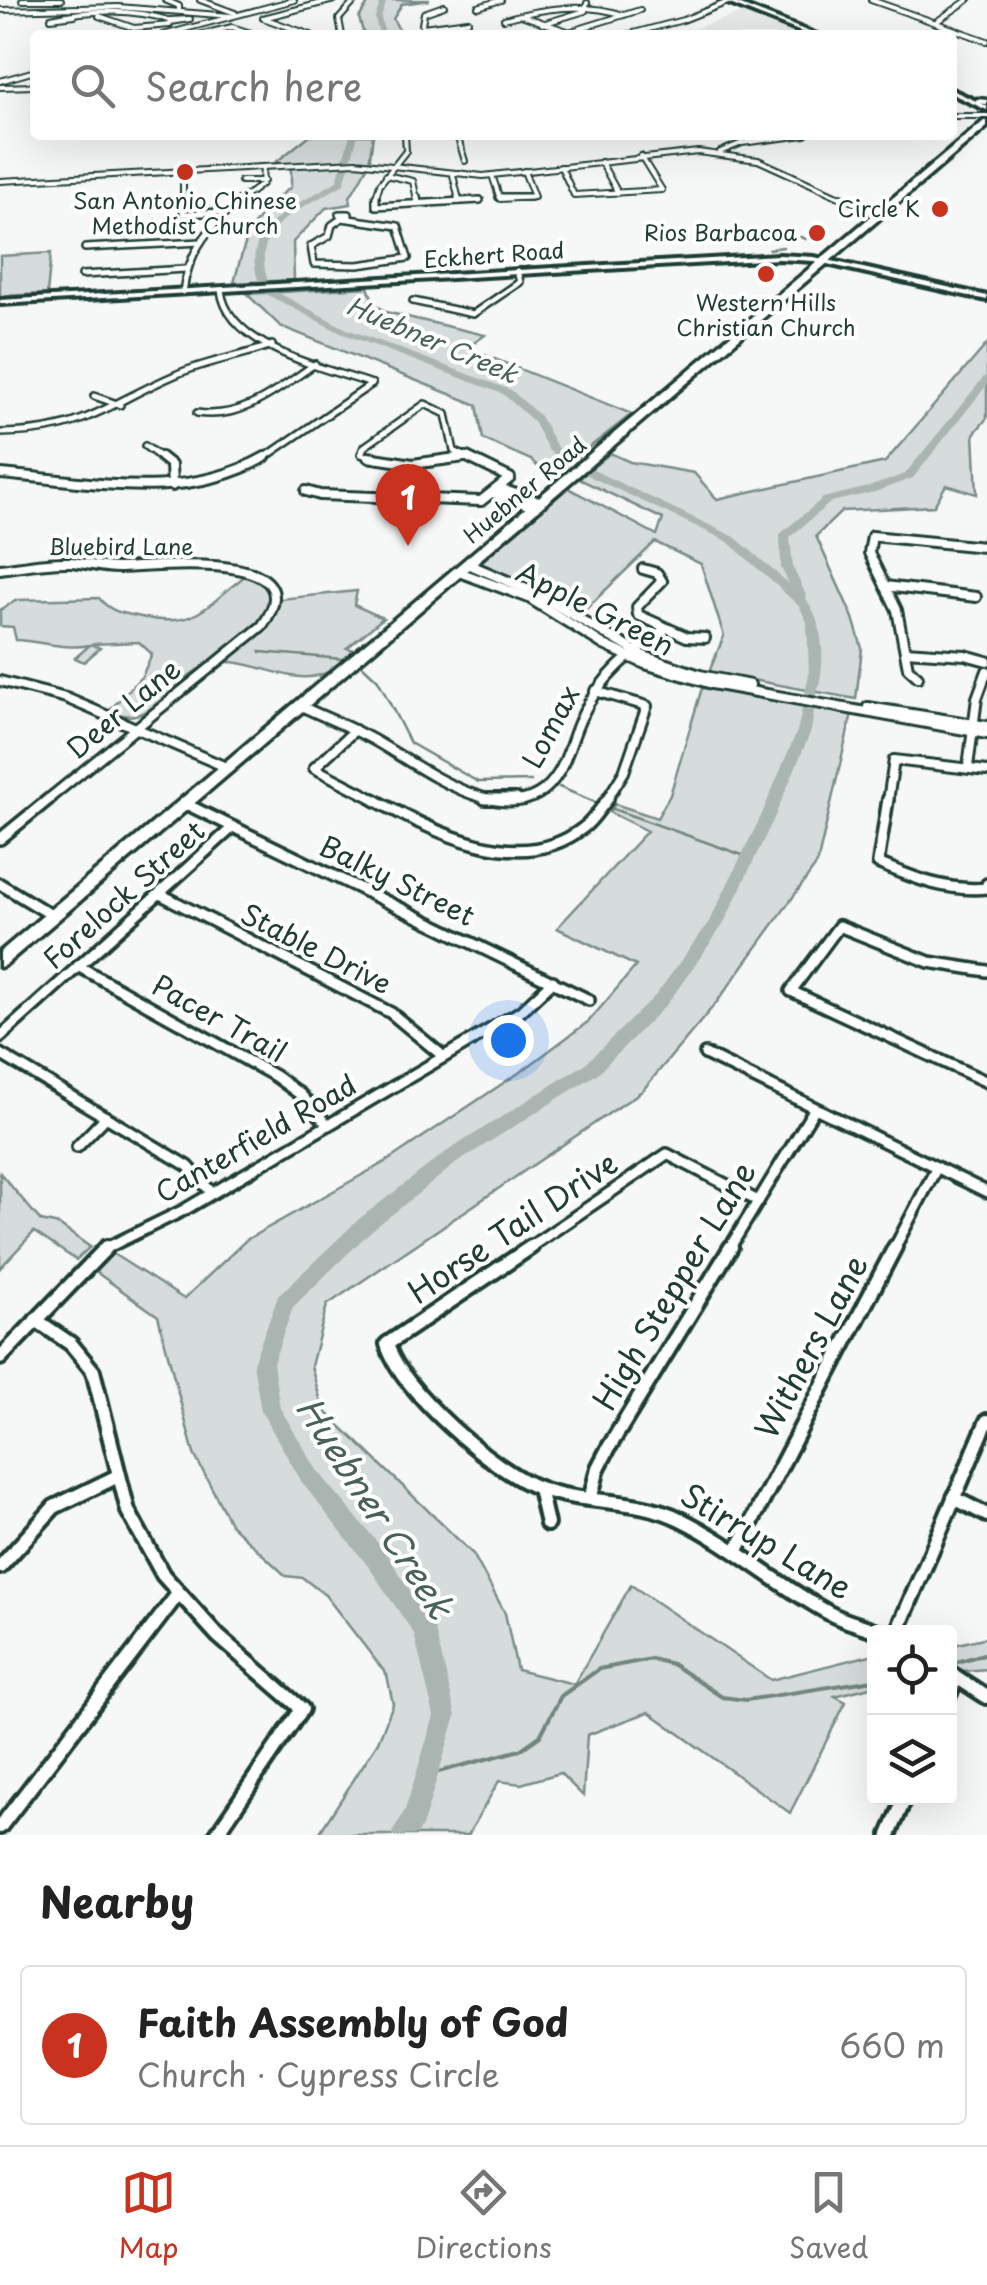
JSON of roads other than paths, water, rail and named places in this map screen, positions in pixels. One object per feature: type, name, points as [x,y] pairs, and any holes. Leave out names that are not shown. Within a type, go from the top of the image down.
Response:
[{"type":"main road","points":[[728,2],[801,30]]},
{"type":"main road","points":[[957,94],[985,112]]},
{"type":"main road","name":"Huebner Road","points":[[957,139],[985,112]]},
{"type":"main road","name":"Huebner Road","points":[[0,961],[826,261],[956,140]]},
{"type":"main road","points":[[788,257],[836,251],[836,257],[846,266]]},
{"type":"main road","points":[[788,257],[815,270],[846,266]]},
{"type":"main road","name":"Eckhert Road","points":[[0,302],[788,257],[826,261],[987,298]]},
{"type":"street","points":[[22,1],[61,0]]},
{"type":"street","points":[[156,0],[180,6],[179,11]]},
{"type":"street","points":[[200,0],[235,15]]},
{"type":"street","points":[[99,14],[127,27],[174,25],[294,0]]},
{"type":"street","points":[[297,30],[263,18],[334,0]]},
{"type":"street","points":[[478,6],[500,0]]},
{"type":"street","points":[[871,0],[956,30]]},
{"type":"street","points":[[936,22],[968,0]]},
{"type":"street","points":[[341,30],[338,20],[353,1]]},
{"type":"street","points":[[504,19],[567,2],[588,2],[624,15]]},
{"type":"street","points":[[542,24],[585,11],[588,2]]},
{"type":"street","points":[[648,30],[728,2]]},
{"type":"street","points":[[425,30],[424,12],[444,6]]},
{"type":"street","points":[[0,10],[118,7],[235,15]]},
{"type":"street","points":[[298,8],[311,12]]},
{"type":"street","points":[[573,30],[640,10]]},
{"type":"street","points":[[75,15],[99,14],[186,30]]},
{"type":"street","points":[[521,15],[566,30]]},
{"type":"street","points":[[169,30],[181,20]]},
{"type":"street","points":[[286,26],[304,21]]},
{"type":"street","points":[[423,27],[468,21]]},
{"type":"street","points":[[217,30],[232,26],[243,30]]},
{"type":"street","points":[[957,30],[987,42]]},
{"type":"street","points":[[0,84],[30,73]]},
{"type":"street","points":[[0,84],[30,86]]},
{"type":"street","points":[[957,116],[985,112]]},
{"type":"street","points":[[405,140],[406,151],[373,199],[376,206],[480,200]]},
{"type":"street","points":[[459,140],[465,161]]},
{"type":"street","points":[[719,153],[742,144],[770,140]]},
{"type":"street","points":[[0,181],[364,162],[452,175],[492,176],[642,156],[719,153],[771,164],[850,201],[884,210]]},
{"type":"street","points":[[561,167],[574,195],[662,190],[642,156]]},
{"type":"street","points":[[602,162],[618,193]]},
{"type":"street","points":[[263,167],[264,181]]},
{"type":"street","points":[[492,176],[500,199],[534,197],[524,172]]},
{"type":"street","points":[[386,175],[416,182],[418,204]]},
{"type":"street","points":[[452,175],[459,201]]},
{"type":"street","points":[[242,181],[264,181]]},
{"type":"street","points":[[183,292],[186,269],[223,212],[264,181]]},
{"type":"street","points":[[183,183],[182,214],[223,212]]},
{"type":"street","points":[[346,218],[398,226],[409,256],[400,261],[358,265],[314,264],[310,246],[324,239],[333,224],[346,218]]},
{"type":"street","points":[[84,248],[202,242]]},
{"type":"street","points":[[358,265],[362,282]]},
{"type":"street","points":[[82,275],[186,269]]},
{"type":"street","points":[[413,300],[473,314],[518,284],[521,280],[517,271]]},
{"type":"street","points":[[0,474],[172,486],[206,482],[246,468],[372,384],[315,364],[235,324],[223,307],[221,290]]},
{"type":"street","points":[[222,326],[235,324]]},
{"type":"street","points":[[0,434],[41,434],[74,428],[175,374],[272,345]]},
{"type":"street","points":[[197,413],[216,417],[237,414],[315,364]]},
{"type":"street","points":[[94,396],[120,406]]},
{"type":"street","points":[[306,491],[482,502],[510,478],[451,446],[446,414],[425,404],[364,447],[363,456],[440,463],[466,457]]},
{"type":"street","points":[[145,446],[170,464],[172,486]]},
{"type":"street","points":[[495,490],[537,505]]},
{"type":"street","points":[[918,677],[908,668],[897,610],[869,553],[872,536],[986,545]]},
{"type":"street","name":"Bluebird Lane","points":[[0,569],[59,562],[116,568],[198,564],[240,571],[268,583],[277,595],[275,611]]},
{"type":"street","name":"Apple Green","points":[[463,568],[529,598],[630,654],[771,692],[972,728],[987,734]]},
{"type":"street","points":[[644,569],[657,573],[662,581],[636,611],[665,629],[692,639],[705,638]]},
{"type":"street","points":[[885,586],[976,596]]},
{"type":"street","name":"Deer Lane","points":[[0,839],[262,626],[275,611]]},
{"type":"street","name":"Lomax","points":[[301,706],[355,730],[462,793],[487,800],[513,800],[537,793],[554,780],[595,690],[630,654],[665,629]]},
{"type":"street","points":[[905,651],[966,655],[987,661]]},
{"type":"street","points":[[968,768],[972,728],[987,671]]},
{"type":"street","points":[[0,680],[66,698],[228,768]]},
{"type":"street","points":[[355,730],[314,768],[437,829],[500,851],[539,852],[571,838],[609,800],[623,775],[647,706],[595,690]]},
{"type":"street","name":"Apple Green","points":[[972,728],[987,726]]},
{"type":"street","points":[[987,771],[894,760],[878,863],[947,888],[987,886]]},
{"type":"street","name":"Balky Street","points":[[186,804],[589,1000]]},
{"type":"street","name":"Forelock Street","points":[[0,1037],[233,827]]},
{"type":"street","points":[[0,884],[53,916]]},
{"type":"street","name":"Stable Drive","points":[[160,894],[392,1014],[444,1057]]},
{"type":"street","points":[[987,971],[932,965],[839,926],[791,992],[987,1082]]},
{"type":"street","name":"Pacer Trail","points":[[78,966],[274,1076],[301,1095],[328,1125]]},
{"type":"street","name":"Canterfield Road","points":[[0,1358],[108,1245],[212,1193],[520,1012],[553,981]]},
{"type":"street","points":[[0,1054],[188,1166],[212,1193]]},
{"type":"street","points":[[705,1054],[987,1192]]},
{"type":"street","name":"High Stepper Lane","points":[[591,1496],[598,1468],[609,1447],[815,1108]]},
{"type":"street","points":[[77,1147],[106,1118]]},
{"type":"street","name":"Horse Tail Drive","points":[[386,1344],[668,1154],[758,1201]]},
{"type":"street","name":"Withers Lane","points":[[736,1552],[937,1167]]},
{"type":"street","points":[[36,1320],[68,1340],[97,1380],[129,1514],[147,1552],[210,1630],[302,1709],[216,1835]]},
{"type":"street","name":"Stirrup Lane","points":[[386,1344],[402,1379],[498,1464],[539,1488],[640,1502],[661,1510],[736,1552],[828,1613],[867,1628]]},
{"type":"street","points":[[900,1625],[987,1421]]},
{"type":"street","points":[[0,1567],[54,1507],[118,1476]]},
{"type":"street","points":[[539,1488],[547,1524]]},
{"type":"street","points":[[954,1498],[987,1515]]},
{"type":"street","points":[[0,1826],[178,1594]]},
{"type":"street","points":[[957,1678],[987,1697]]},
{"type":"street","points":[[889,1835],[902,1805]]},
{"type":"waterway","name":"Huebner Creek","points":[[381,30],[378,18],[384,0]]},
{"type":"waterway","name":"Huebner Creek","points":[[353,140],[341,182],[282,218],[264,236],[260,260],[267,291],[344,331],[507,392],[536,418],[553,449],[597,476],[731,539],[804,604],[813,622],[815,674],[811,693]]},
{"type":"waterway","points":[[800,237],[806,239]]},
{"type":"waterway","points":[[769,249],[783,247]]},
{"type":"waterway","points":[[801,597],[787,568],[784,536],[827,500],[909,476],[987,379]]},
{"type":"waterway","points":[[260,652],[343,659]]},
{"type":"waterway","points":[[361,664],[378,680],[410,743],[478,782],[531,781]]},
{"type":"waterway","name":"Huebner Creek","points":[[403,1835],[415,1816],[445,1716],[424,1630],[379,1562],[310,1477],[271,1411],[263,1363],[285,1302],[365,1225],[452,1157],[591,1069],[662,999],[715,925],[768,816],[804,731],[809,706]]},
{"type":"waterway","points":[[559,787],[597,803]]},
{"type":"waterway","points":[[610,808],[748,857]]},
{"type":"waterway","points":[[957,1662],[987,1653]]},
{"type":"waterway","points":[[427,1775],[520,1750],[540,1736],[561,1696],[599,1669],[651,1659],[672,1664],[722,1697],[746,1700],[867,1681]]},
{"type":"place","name":"San Antonio Chinese Methodist Church","points":[[185,172]]},
{"type":"place","name":"Circle K","points":[[940,209]]},
{"type":"place","name":"Rios Barbacoa","points":[[817,233]]},
{"type":"place","name":"Western Hills Christian Church","points":[[766,274]]},
{"type":"place","name":"Faith Assembly of God","points":[[408,546]]}]
